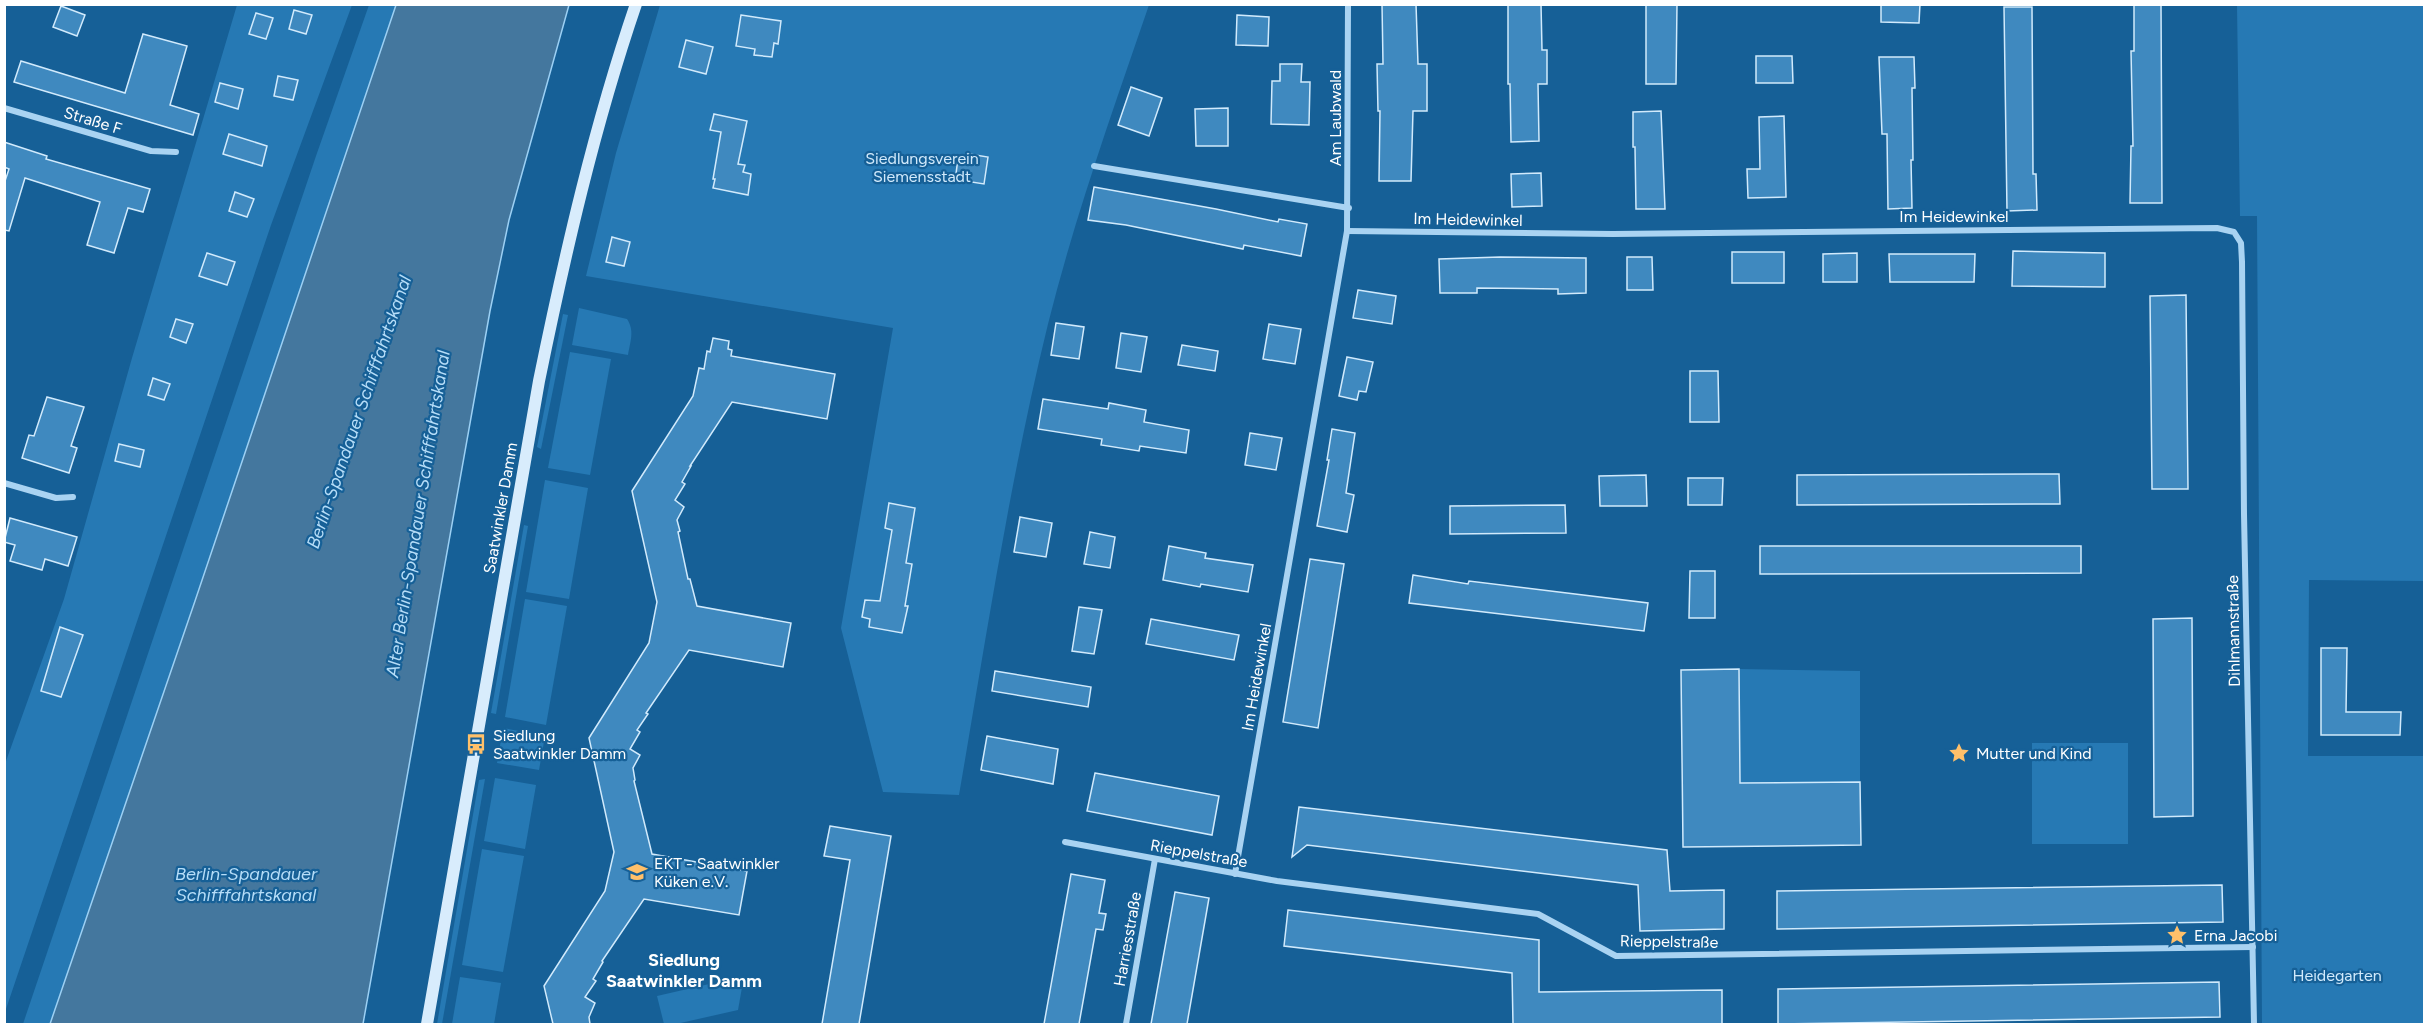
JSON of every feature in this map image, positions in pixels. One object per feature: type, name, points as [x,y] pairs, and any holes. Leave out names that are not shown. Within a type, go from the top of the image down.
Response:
[{"type":"main road","name":"Saatwinkler Damm","points":[[427,1024],[523,470],[550,328],[593,147],[636,4]]},
{"type":"street","name":"Am Laubwald","points":[[1347,231],[1348,4]]},
{"type":"street","name":"Straße F","points":[[4,108],[151,151],[176,152]]},
{"type":"street","points":[[1094,166],[1348,208]]},
{"type":"street","name":"Im Heidewinkel","points":[[1235,874],[1347,231],[1613,234],[2217,228],[2234,232],[2239,237]]},
{"type":"street","name":"Dihlmannstraße","points":[[2239,237],[2242,262],[2245,579],[2254,1024]]},
{"type":"street","points":[[4,483],[56,498],[73,497]]},
{"type":"street","name":"Rieppelstraße","points":[[1065,842],[1277,881],[1538,915],[1616,956],[2253,947]]},
{"type":"street","name":"Harriesstraße","points":[[1126,1024],[1155,859]]},
{"type":"green space","points":[[237,5],[352,5],[271,225],[5,1012],[5,764],[64,599],[132,358]]},
{"type":"green space","points":[[369,5],[396,5],[50,1024],[23,1024],[316,156]]},
{"type":"green space","name":"Siedlungsverein Siemensstadt","points":[[660,5],[1149,5],[1082,203],[1034,382],[1010,500],[959,795],[883,792],[841,628],[893,328],[586,276],[616,153]]},
{"type":"green space","name":"Heidegarten","points":[[2237,5],[2424,5],[2424,581],[2309,580],[2308,756],[2424,756],[2424,1024],[2262,1024],[2257,216],[2240,216]]},
{"type":"green space","points":[[579,308],[627,319],[631,332],[628,355],[572,345]]},
{"type":"green space","points":[[563,314],[568,315],[541,449],[537,447]]},
{"type":"green space","points":[[570,352],[611,359],[590,475],[548,468]]},
{"type":"green space","points":[[545,480],[588,488],[569,599],[526,592]]},
{"type":"green space","points":[[524,525],[528,526],[496,714],[491,713]]},
{"type":"green space","points":[[525,599],[567,606],[546,725],[505,717]]},
{"type":"green space","points":[[1739,669],[1860,671],[1860,782],[1740,783]]},
{"type":"green space","points":[[503,728],[545,736],[539,770],[497,763]]},
{"type":"green space","points":[[2032,743],[2128,743],[2128,844],[2032,844]]},
{"type":"green space","points":[[495,778],[536,785],[525,849],[484,841]]},
{"type":"green space","points":[[485,779],[442,1024],[437,1024],[479,780]]},
{"type":"green space","points":[[482,849],[524,856],[503,972],[462,965]]},
{"type":"green space","points":[[744,976],[738,1010],[676,1024],[664,1024],[657,996]]},
{"type":"green space","points":[[460,977],[501,983],[494,1024],[452,1024]]},
{"type":"water","name":"Berlin-Spandauer Schifffahrtskanal","points":[[396,5],[569,5],[509,220],[490,311],[363,1024],[50,1024],[195,601]]},
{"type":"building","points":[[1382,4],[1416,4],[1418,64],[1427,64],[1427,111],[1413,111],[1411,181],[1379,181],[1380,111],[1378,111],[1377,64],[1383,64]]},
{"type":"building","points":[[1508,4],[1541,4],[1542,50],[1547,50],[1547,84],[1538,84],[1539,141],[1511,142]]},
{"type":"building","points":[[1646,4],[1677,4],[1676,84],[1646,84]]},
{"type":"building","points":[[1881,4],[1920,4],[1919,23],[1881,22]]},
{"type":"building","points":[[2134,4],[2161,4],[2162,203],[2130,203],[2131,146],[2133,146],[2131,51],[2134,51]]},
{"type":"building","points":[[61,6],[85,15],[77,36],[53,27]]},
{"type":"building","points":[[2004,7],[2032,7],[2033,174],[2036,174],[2037,210],[2007,211]]},
{"type":"building","points":[[294,10],[312,15],[306,34],[289,29]]},
{"type":"building","points":[[256,13],[273,18],[266,39],[249,34]]},
{"type":"building","points":[[741,15],[781,21],[778,44],[774,43],[772,57],[754,55],[755,49],[736,46]]},
{"type":"building","points":[[1237,15],[1269,17],[1268,46],[1236,45]]},
{"type":"building","points":[[143,34],[187,46],[170,105],[199,114],[193,135],[14,82],[21,61],[125,93]]},
{"type":"building","points":[[686,40],[713,47],[706,74],[679,67]]},
{"type":"building","points":[[1756,56],[1792,56],[1793,83],[1756,83]]},
{"type":"building","points":[[1879,57],[1914,57],[1912,208],[1888,209],[1887,134],[1882,134]]},
{"type":"building","points":[[1280,64],[1302,64],[1301,82],[1310,82],[1309,125],[1271,124],[1272,81],[1280,81]]},
{"type":"building","points":[[278,76],[298,80],[293,100],[274,96]]},
{"type":"building","points":[[220,83],[243,89],[238,109],[215,102]]},
{"type":"building","points":[[1131,87],[1162,98],[1149,136],[1118,125]]},
{"type":"building","points":[[1228,108],[1228,146],[1196,146],[1195,109]]},
{"type":"building","points":[[1661,111],[1665,209],[1636,209],[1633,112]]},
{"type":"building","points":[[714,114],[747,121],[738,164],[745,165],[743,172],[751,174],[748,195],[713,188],[721,132],[710,130]]},
{"type":"building","points":[[1784,116],[1786,197],[1748,198],[1747,169],[1760,169],[1759,117]]},
{"type":"building","points":[[229,134],[267,146],[262,166],[223,154]]},
{"type":"building","points":[[4,142],[47,156],[46,159],[150,189],[143,212],[128,208],[114,253],[87,245],[100,202],[25,178],[9,231],[4,230],[4,184],[9,169],[4,167]]},
{"type":"building","points":[[969,154],[988,157],[984,184],[965,181],[966,176],[956,174],[958,158],[969,159]]},
{"type":"building","points":[[1541,173],[1542,206],[1512,207],[1511,174]]},
{"type":"building","points":[[1094,187],[1278,222],[1279,219],[1307,224],[1301,256],[1244,245],[1243,249],[1126,225],[1088,220]]},
{"type":"building","points":[[235,192],[254,199],[247,217],[229,211]]},
{"type":"building","points":[[612,237],[630,242],[624,266],[606,262]]},
{"type":"building","points":[[2013,251],[2105,253],[2105,287],[2012,286]]},
{"type":"building","points":[[1732,252],[1784,252],[1784,283],[1732,283]]},
{"type":"building","points":[[207,253],[235,262],[227,285],[199,276]]},
{"type":"building","points":[[1857,253],[1857,282],[1823,282],[1823,254]]},
{"type":"building","points":[[1889,254],[1975,254],[1974,282],[1890,282]]},
{"type":"building","points":[[1627,257],[1652,257],[1653,290],[1627,290]]},
{"type":"building","points":[[1586,258],[1586,293],[1558,294],[1558,289],[1477,288],[1477,293],[1440,293],[1439,259]]},
{"type":"building","points":[[1358,290],[1396,296],[1392,324],[1353,318]]},
{"type":"building","points":[[2186,295],[2188,489],[2152,489],[2150,296]]},
{"type":"building","points":[[176,319],[193,324],[186,343],[170,337]]},
{"type":"building","points":[[1056,323],[1084,327],[1079,359],[1051,355]]},
{"type":"building","points":[[1269,324],[1301,329],[1295,364],[1263,359]]},
{"type":"building","points":[[1121,333],[1147,337],[1141,372],[1116,368]]},
{"type":"building","points":[[713,338],[729,341],[728,349],[732,350],[731,356],[835,374],[827,419],[732,402],[690,466],[682,482],[685,484],[675,500],[684,507],[677,520],[680,531],[678,532],[688,579],[690,579],[697,606],[791,623],[783,667],[689,650],[646,713],[648,714],[637,730],[640,732],[630,749],[640,755],[633,768],[634,781],[652,854],[747,871],[739,915],[644,899],[602,961],[593,979],[596,981],[585,997],[595,1003],[589,1017],[590,1024],[553,1024],[544,986],[605,891],[614,852],[589,738],[649,643],[657,602],[632,491],[693,396],[699,368],[704,369],[707,351],[710,352]]},
{"type":"building","points":[[1182,345],[1218,351],[1215,371],[1178,365]]},
{"type":"building","points":[[1347,357],[1373,362],[1366,392],[1359,391],[1357,400],[1339,396]]},
{"type":"building","points":[[1690,371],[1718,371],[1719,422],[1690,422]]},
{"type":"building","points":[[153,378],[170,384],[164,400],[148,395]]},
{"type":"building","points":[[47,397],[84,407],[71,446],[77,448],[69,473],[22,458],[29,435],[34,436]]},
{"type":"building","points":[[1043,399],[1108,409],[1109,403],[1146,410],[1144,422],[1189,430],[1186,453],[1140,446],[1139,451],[1101,445],[1102,439],[1038,429]]},
{"type":"building","points":[[1332,429],[1355,433],[1346,493],[1354,495],[1347,532],[1317,526]]},
{"type":"building","points":[[1250,433],[1282,438],[1276,470],[1245,465]]},
{"type":"building","points":[[119,444],[144,450],[140,467],[115,461]]},
{"type":"building","points":[[2059,474],[2060,504],[1797,505],[1797,475]]},
{"type":"building","points":[[1646,475],[1647,506],[1600,506],[1599,476]]},
{"type":"building","points":[[1688,478],[1723,478],[1722,505],[1688,505]]},
{"type":"building","points":[[889,503],[915,508],[906,563],[912,564],[905,606],[908,606],[902,633],[869,627],[870,619],[862,617],[865,600],[880,601],[892,530],[885,528]]},
{"type":"building","points":[[1565,505],[1566,533],[1450,534],[1450,506]]},
{"type":"building","points":[[1020,517],[1052,523],[1046,557],[1014,552]]},
{"type":"building","points":[[10,518],[77,537],[68,566],[45,559],[42,570],[10,561],[15,545],[4,542]]},
{"type":"building","points":[[1090,532],[1115,537],[1110,568],[1084,564]]},
{"type":"building","points":[[1169,546],[1206,553],[1205,558],[1253,565],[1248,592],[1163,580]]},
{"type":"building","points":[[1760,546],[2081,546],[2081,573],[1760,574]]},
{"type":"building","points":[[1310,559],[1344,564],[1318,728],[1283,722]]},
{"type":"building","points":[[1690,571],[1715,571],[1715,618],[1689,618]]},
{"type":"building","points":[[1413,575],[1468,584],[1469,581],[1648,603],[1644,631],[1409,603]]},
{"type":"building","points":[[1079,607],[1102,610],[1094,654],[1072,651]]},
{"type":"building","points":[[2192,618],[2193,816],[2154,817],[2153,619]]},
{"type":"building","points":[[1151,619],[1239,635],[1234,660],[1146,644]]},
{"type":"building","points":[[60,627],[83,635],[61,697],[41,691]]},
{"type":"building","points":[[2321,648],[2347,648],[2346,712],[2401,712],[2400,735],[2321,735]]},
{"type":"building","points":[[1739,669],[1740,783],[1860,782],[1861,845],[1683,847],[1681,670]]},
{"type":"building","points":[[995,671],[1091,687],[1088,707],[992,691]]},
{"type":"building","points":[[987,736],[1058,749],[1053,784],[981,770]]},
{"type":"building","points":[[1095,773],[1219,796],[1212,835],[1087,811]]},
{"type":"building","points":[[1299,807],[1667,850],[1670,891],[1724,890],[1724,929],[1640,931],[1638,885],[1307,845],[1292,857]]},
{"type":"building","points":[[830,826],[891,836],[859,1024],[822,1024],[850,860],[824,856]]},
{"type":"building","points":[[1071,874],[1105,880],[1099,913],[1106,914],[1103,930],[1096,929],[1079,1024],[1044,1024]]},
{"type":"building","points":[[2222,885],[2223,922],[1777,929],[1777,891]]},
{"type":"building","points":[[1175,892],[1209,898],[1187,1024],[1151,1024]]},
{"type":"building","points":[[1288,910],[1539,940],[1539,992],[1722,990],[1722,1024],[1513,1024],[1512,973],[1284,946]]},
{"type":"building","points":[[2219,982],[2220,1017],[1778,1024],[1778,989]]},
{"type":"place","name":"Siedlung Saatwinkler Damm","points":[[476,744]]},
{"type":"place","name":"Mutter und Kind","points":[[1959,753]]},
{"type":"place","name":"EKT - Saatwinkler Küken e.V.","points":[[637,872]]},
{"type":"place","name":"Erna Jacobi","points":[[2177,935]]},
{"type":"district","name":"Siedlung Saatwinkler Damm","points":[[684,970]]},
{"type":"water label","name":"Alter Berlin-Spandauer Schifffahrtskanal","points":[[418,514]]}]
